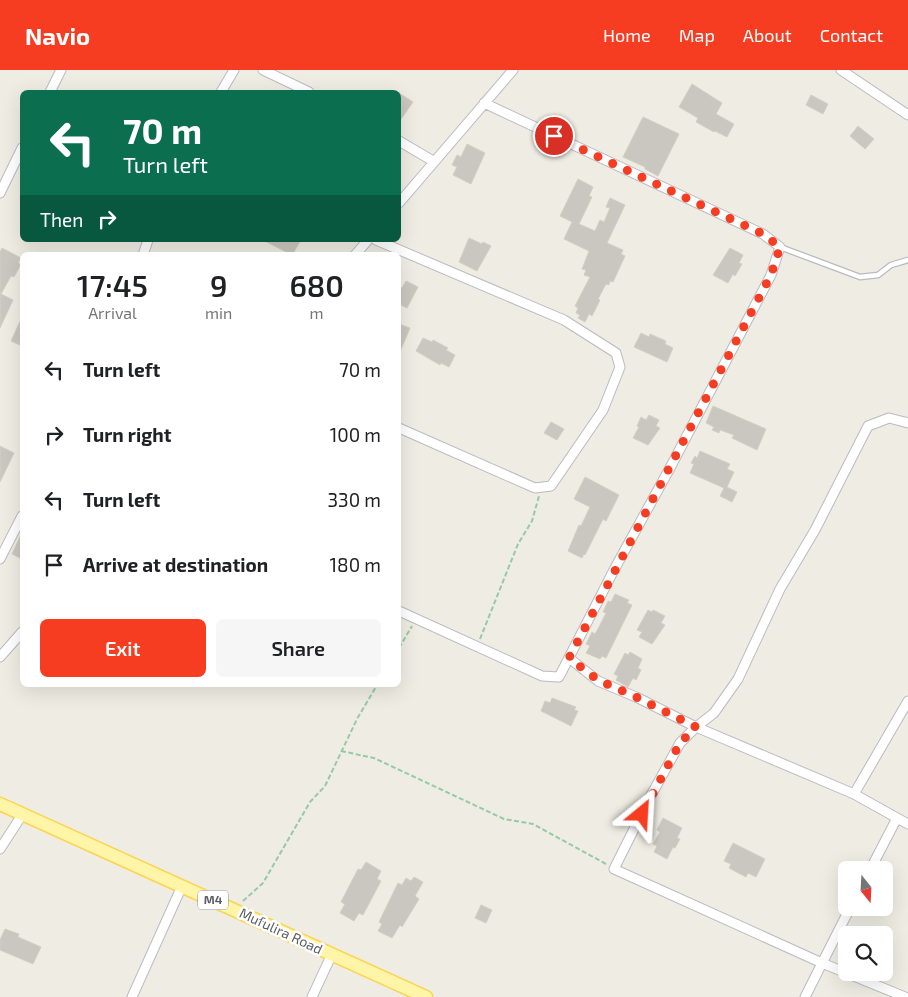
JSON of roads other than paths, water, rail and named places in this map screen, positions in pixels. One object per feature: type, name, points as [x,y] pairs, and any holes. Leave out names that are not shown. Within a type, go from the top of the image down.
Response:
[{"type":"main road","name":"Mufulira Road","points":[[0,804],[426,997]]},
{"type":"street","points":[[51,90],[61,70]]},
{"type":"street","points":[[222,90],[234,70]]},
{"type":"street","points":[[263,70],[305,90]]},
{"type":"street","points":[[401,200],[513,70]]},
{"type":"street","points":[[840,70],[908,115]]},
{"type":"street","points":[[401,612],[542,676],[559,677],[771,275],[780,247],[763,234],[484,103]]},
{"type":"street","points":[[401,142],[433,161]]},
{"type":"street","points":[[0,193],[20,152]]},
{"type":"street","points":[[358,252],[366,242]]},
{"type":"street","points":[[381,242],[564,320],[616,353],[620,366],[602,410],[550,486],[535,488],[401,429]]},
{"type":"street","points":[[905,997],[822,963],[614,869],[680,743],[714,713],[738,679],[780,589],[815,530],[868,426],[889,418],[908,423]]},
{"type":"street","points":[[0,559],[20,520]]},
{"type":"street","points":[[0,657],[20,634]]},
{"type":"street","points":[[569,658],[598,680],[696,727],[854,794],[908,824]]},
{"type":"street","points":[[854,794],[908,701]]},
{"type":"street","points":[[0,849],[22,815]]},
{"type":"street","points":[[875,861],[897,818]]},
{"type":"street","points":[[132,997],[182,886]]},
{"type":"street","points":[[805,997],[846,916]]},
{"type":"street","points":[[312,997],[332,954]]},
{"type":"lane","points":[[780,247],[860,276],[878,275],[891,264],[908,260]]}]
